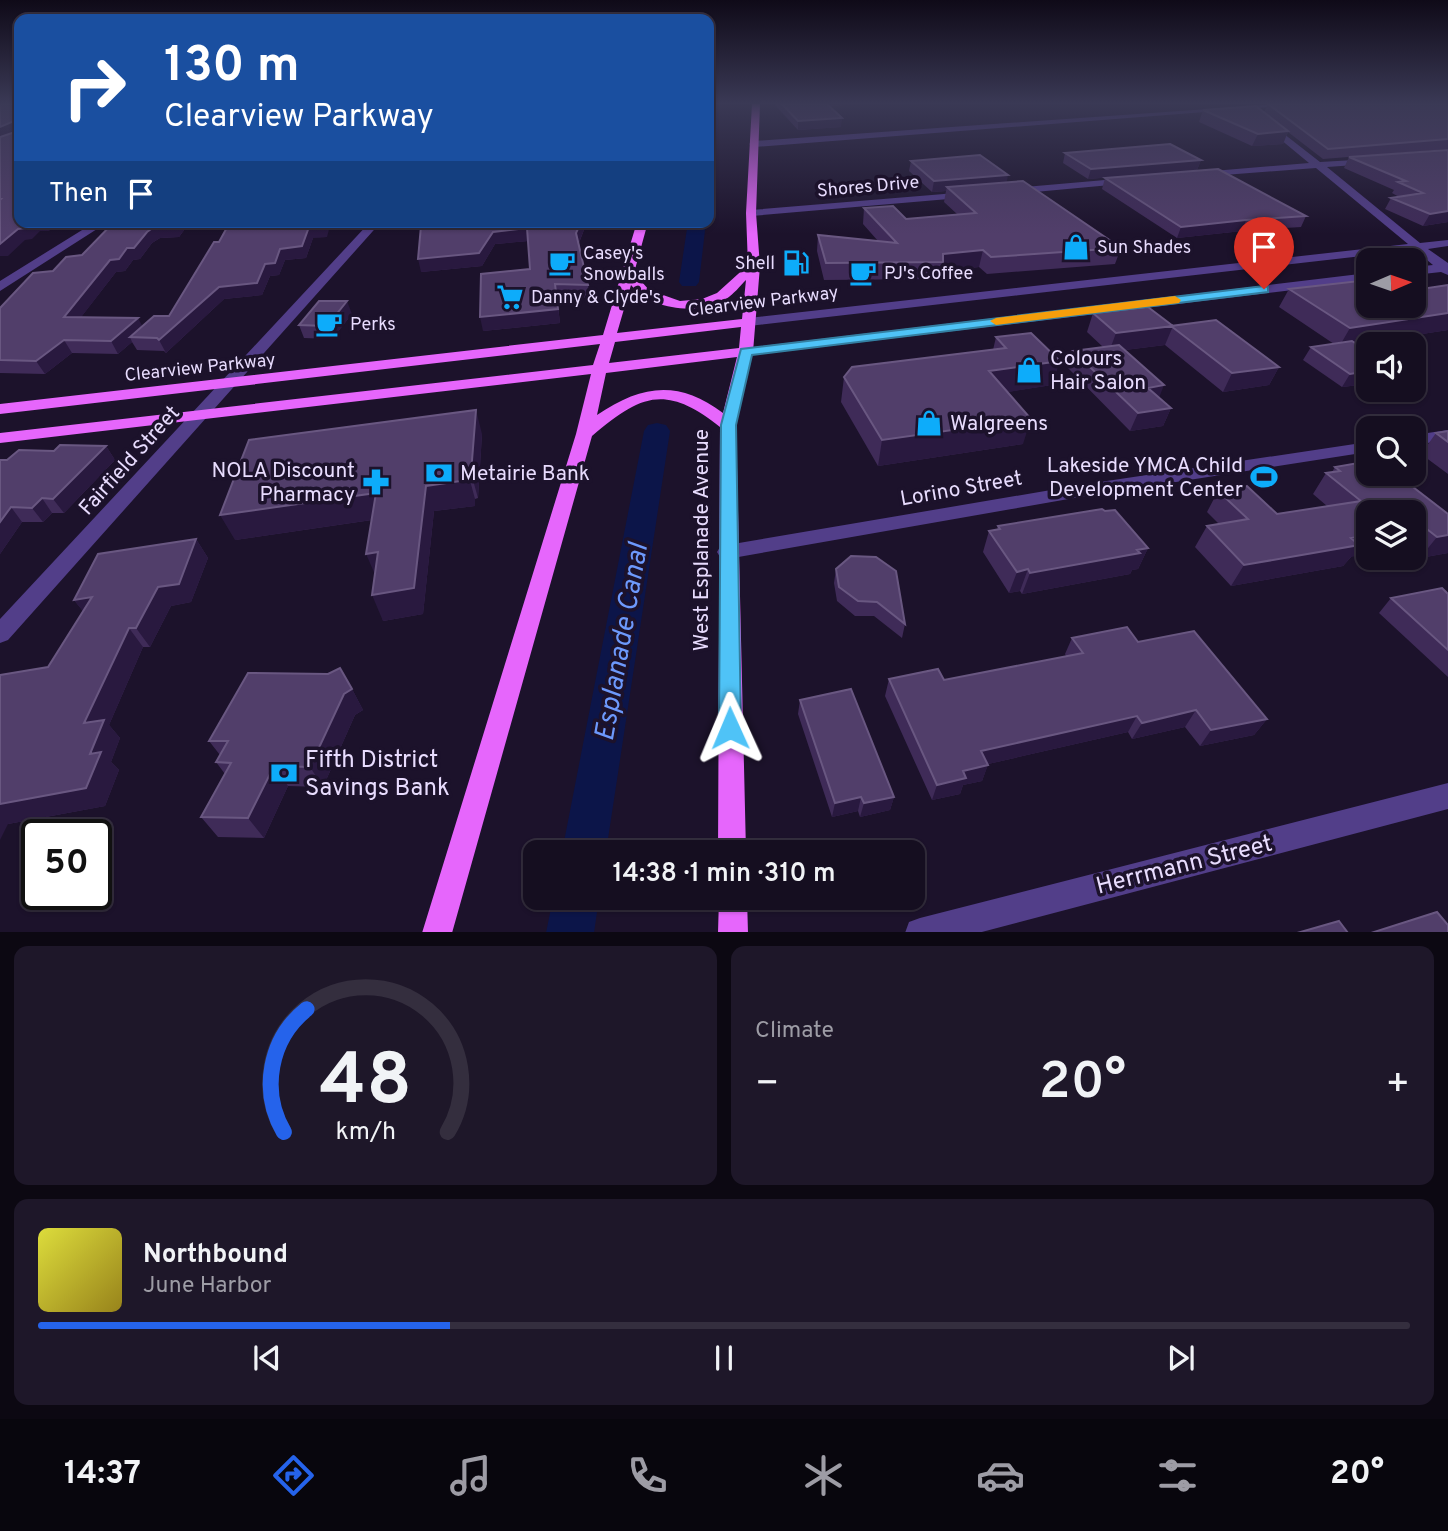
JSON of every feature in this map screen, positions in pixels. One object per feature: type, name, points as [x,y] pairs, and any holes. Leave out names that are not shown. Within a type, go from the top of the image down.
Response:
[{"type":"main road","name":"West Esplanade Avenue","points":[[732,840],[727,552],[728,425],[746,352],[749,322],[754,266],[751,213],[754,147]]},
{"type":"main road","points":[[437,932],[584,434],[600,368],[641,228]]},
{"type":"main road","points":[[629,274],[644,293],[679,305],[704,303],[722,296],[754,266]]},
{"type":"main road","name":"Clearview Parkway","points":[[0,409],[749,322]]},
{"type":"main road","points":[[0,438],[746,352]]},
{"type":"main road","points":[[584,434],[622,404],[644,395],[657,394],[687,397],[707,407],[728,425]]},
{"type":"main road","points":[[733,910],[733,932]]},
{"type":"street","points":[[1296,147],[1447,269]]},
{"type":"street","points":[[1185,176],[1383,159]]},
{"type":"street","points":[[1003,192],[1144,180]]},
{"type":"street","name":"Shores Drive","points":[[751,213],[976,194]]},
{"type":"street","points":[[0,288],[94,228]]},
{"type":"street","name":"Fairfield Street","points":[[0,634],[371,228]]},
{"type":"street","name":"Clearview Parkway","points":[[749,322],[1448,243]]},
{"type":"street","points":[[1426,270],[1447,269]]},
{"type":"street","points":[[746,352],[1356,278]]},
{"type":"street","points":[[1426,438],[1448,435]]},
{"type":"street","name":"Lorino Street","points":[[727,552],[1093,489],[1356,449]]},
{"type":"street","name":"Herrmann Street","points":[[924,932],[1448,796]]},
{"type":"building","points":[[0,147],[14,147],[14,228],[25,228],[18,229],[0,244]]},
{"type":"building","points":[[1129,147],[1177,147],[1201,160],[1091,169],[1065,153]]},
{"type":"building","points":[[1448,150],[1448,211],[1430,214],[1391,198],[1423,193],[1398,182],[1406,181],[1349,157]]},
{"type":"building","points":[[980,155],[1008,175],[934,181],[911,161]]},
{"type":"building","points":[[1218,169],[1306,216],[1181,227],[1105,178]]},
{"type":"building","points":[[1023,181],[1121,248],[991,257],[983,250],[943,254],[943,262],[826,263],[818,235],[897,243],[864,208],[893,206],[906,219],[976,213],[947,187]]},
{"type":"building","points":[[108,228],[153,228],[134,248],[127,248],[119,259],[110,260],[64,317],[138,318],[111,341],[64,340],[36,361],[0,360],[0,308],[33,273],[53,271],[66,257],[82,255]]},
{"type":"building","points":[[227,228],[309,228],[302,246],[280,249],[275,263],[265,264],[257,283],[219,287],[159,340],[130,337],[154,316],[169,316],[214,242],[219,242]]},
{"type":"building","points":[[421,228],[527,228],[493,232],[479,253],[418,259]]},
{"type":"building","points":[[527,228],[578,228],[576,233],[588,285],[555,284],[558,309],[480,317],[481,274],[530,269]]},
{"type":"building","points":[[1356,281],[1356,318],[1415,318],[1350,328],[1289,289]]},
{"type":"building","points":[[1448,285],[1448,313],[1426,316],[1426,288]]},
{"type":"building","points":[[319,301],[347,301],[327,326],[299,325]]},
{"type":"building","points":[[1148,307],[1173,326],[1116,333],[1093,313]]},
{"type":"building","points":[[1216,320],[1279,367],[1232,373],[1171,326]]},
{"type":"building","points":[[1031,333],[1060,361],[989,371],[1031,419],[882,440],[844,377],[852,367],[1006,348],[996,337]]},
{"type":"building","points":[[1352,341],[1356,344],[1356,373],[1350,374],[1311,347]]},
{"type":"building","points":[[1119,345],[1164,385],[1148,388],[1171,408],[1138,413],[1073,351]]},
{"type":"building","points":[[476,410],[471,473],[468,473],[468,480],[426,486],[414,588],[372,595],[378,552],[366,554],[376,493],[220,515],[249,440]]},
{"type":"building","points":[[1448,431],[1448,442],[1436,433]]},
{"type":"building","points":[[60,445],[106,446],[53,499],[42,498],[32,508],[11,507],[0,522],[0,460],[7,460],[19,450],[54,451]]},
{"type":"building","points":[[1356,463],[1356,486],[1412,486],[1448,514],[1448,535],[1437,537],[1426,528],[1426,500],[1360,500],[1326,473],[1340,471],[1335,467]]},
{"type":"building","points":[[1247,486],[1277,514],[1356,502],[1356,537],[1351,538],[1356,546],[1244,565],[1207,526],[1248,519],[1218,491]]},
{"type":"building","points":[[1102,509],[1115,510],[1148,548],[1137,550],[1140,553],[1030,573],[1028,569],[1017,572],[989,531],[1000,529],[998,526]]},
{"type":"building","points":[[196,539],[179,584],[158,587],[136,628],[129,628],[84,723],[104,720],[90,754],[101,752],[86,788],[0,804],[0,675],[48,667],[92,597],[74,600],[98,554]]},
{"type":"building","points":[[851,556],[876,557],[896,571],[905,624],[877,602],[858,601],[839,587],[836,569]]},
{"type":"building","points":[[1442,588],[1448,594],[1448,650],[1391,598]]},
{"type":"building","points":[[1127,627],[1138,642],[1194,631],[1267,719],[1211,730],[1196,710],[1142,723],[1137,716],[981,751],[988,765],[963,771],[966,778],[937,785],[889,679],[938,669],[944,680],[1083,653],[1072,638]]},
{"type":"building","points":[[340,668],[352,689],[344,694],[310,767],[274,766],[248,818],[201,817],[231,763],[216,762],[228,741],[209,741],[248,673],[328,674]]},
{"type":"building","points":[[851,689],[894,797],[864,803],[861,797],[835,803],[800,700]]},
{"type":"building","points":[[1437,912],[1448,925],[1448,932],[1374,932]]},
{"type":"building","points":[[1339,921],[1347,932],[1300,932]]},
{"type":"waterway","name":"Esplanade Canal","points":[[689,282],[696,228]]},
{"type":"waterway","name":"Esplanade Canal","points":[[586,840],[657,431]]},
{"type":"waterway","name":"Esplanade Canal","points":[[570,932],[574,910]]},
{"type":"slow traffic","points":[[996,321],[1175,300]]},
{"type":"place","name":"Sun Shades","points":[[1076,247]]},
{"type":"place","name":"Casey's Snowballs","points":[[562,263]]},
{"type":"place","name":"Shell","points":[[796,263]]},
{"type":"place","name":"PJ's Coffee","points":[[863,273]]},
{"type":"place","name":"Danny & Clyde's","points":[[510,297]]},
{"type":"place","name":"Perks","points":[[329,324]]},
{"type":"place","name":"Colours Hair Salon","points":[[1029,370]]},
{"type":"place","name":"Walgreens","points":[[929,423]]},
{"type":"place","name":"Metairie Bank","points":[[439,473]]},
{"type":"place","name":"Lakeside YMCA Child Development Center","points":[[1264,477]]},
{"type":"place","name":"NOLA Discount Pharmacy","points":[[376,482]]},
{"type":"place","name":"Fifth District Savings Bank","points":[[284,773]]},
{"type":"route","points":[[730,728],[728,425],[746,352],[1264,289]]}]
